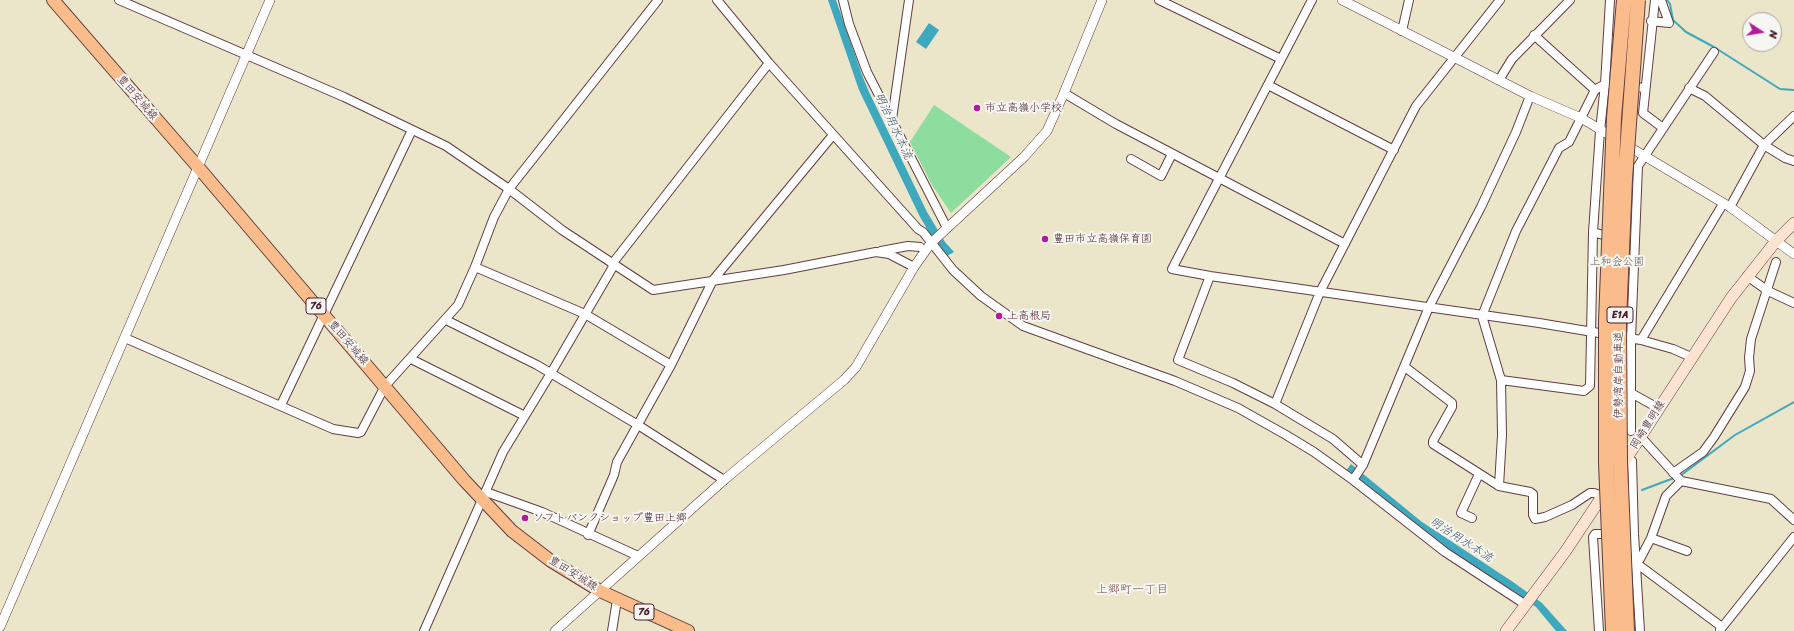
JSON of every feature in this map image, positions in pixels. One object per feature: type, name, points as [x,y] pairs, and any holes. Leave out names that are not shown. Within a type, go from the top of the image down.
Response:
[{"type":"highway","name":"伊勢湾岸自動車道","points":[[1613,631],[1606,463],[1606,321],[1614,118],[1624,0]]},
{"type":"highway","name":"伊勢湾岸自動車道","points":[[1627,631],[1620,462],[1619,322],[1625,171],[1638,0]]},
{"type":"main road","name":"豊田安城線","points":[[53,0],[198,166],[385,386],[524,542],[551,561],[600,591],[688,631]]},
{"type":"main road","name":"岡崎豊明線","points":[[1506,631],[1565,552],[1602,496],[1636,434],[1658,408],[1747,276],[1776,241],[1794,223]]},
{"type":"street","points":[[119,0],[344,97],[446,146],[509,189],[562,230],[653,290],[784,270],[908,246],[920,246]]},
{"type":"street","points":[[0,627],[270,0]]},
{"type":"street","points":[[125,338],[333,428],[358,433],[362,432],[385,386],[411,359],[458,305],[475,267],[494,217],[509,189],[658,0]]},
{"type":"street","points":[[717,0],[769,63],[833,135],[933,242],[953,270],[981,296],[1023,326],[1175,381],[1238,408],[1314,452],[1354,479],[1445,552],[1529,601]]},
{"type":"street","points":[[843,0],[867,72],[892,119],[945,231]]},
{"type":"street","points":[[892,119],[909,0]]},
{"type":"street","points":[[555,631],[724,480],[850,375],[862,359],[914,267],[933,242],[1024,157],[1047,131],[1102,0]]},
{"type":"street","points":[[1159,0],[1281,59]]},
{"type":"street","points":[[1312,0],[1172,269],[1210,276],[1641,340],[1673,349],[1691,357]]},
{"type":"street","points":[[1342,0],[1530,96],[1581,118],[1600,131],[1727,205],[1794,254]]},
{"type":"street","points":[[1402,31],[1409,0]]},
{"type":"street","points":[[1275,404],[1320,292],[1416,106],[1500,0]]},
{"type":"street","points":[[1499,80],[1512,60],[1534,35],[1570,0]]},
{"type":"street","points":[[1501,380],[1584,391],[1590,386],[1593,232],[1600,131],[1606,84],[1610,0]]},
{"type":"street","points":[[1654,0],[1643,113],[1663,128]]},
{"type":"street","points":[[1651,21],[1669,23],[1661,0]]},
{"type":"street","points":[[1534,35],[1595,90]]},
{"type":"street","points":[[1714,52],[1638,166],[1631,339],[1631,393],[1636,434],[1681,481],[1771,499],[1794,520]]},
{"type":"street","points":[[424,631],[502,452],[551,373],[613,264],[769,63]]},
{"type":"street","points":[[1499,486],[1502,435],[1501,380],[1482,316],[1516,231],[1559,148],[1570,142],[1595,90],[1606,84],[1645,88]]},
{"type":"street","points":[[1268,85],[1394,150]]},
{"type":"street","points":[[1689,88],[1705,96],[1764,145],[1785,158],[1794,161]]},
{"type":"street","points":[[1064,93],[1116,124],[1345,244]]},
{"type":"street","points":[[1354,479],[1362,467],[1429,308],[1513,139],[1530,96]]},
{"type":"street","points":[[1641,340],[1764,145],[1794,116]]},
{"type":"street","points":[[281,405],[412,130]]},
{"type":"street","points":[[588,535],[614,475],[617,462],[671,365],[713,280],[833,135]]},
{"type":"street","points":[[1130,159],[1161,176],[1172,154]]},
{"type":"street","points":[[1593,232],[1635,245]]},
{"type":"street","points":[[876,252],[889,254],[914,267]]},
{"type":"street","points":[[1673,472],[1703,452],[1714,437],[1744,387],[1750,371],[1749,358],[1751,339],[1768,291],[1776,262]]},
{"type":"street","points":[[475,267],[585,314],[671,365]]},
{"type":"street","points":[[1210,276],[1178,360],[1233,383],[1275,404],[1334,440],[1362,467]]},
{"type":"street","points":[[1747,276],[1768,291],[1794,303]]},
{"type":"street","points":[[446,320],[551,373],[638,425],[724,480]]},
{"type":"street","points":[[411,359],[525,416]]},
{"type":"street","points":[[1405,367],[1452,403],[1452,407],[1433,441],[1433,444],[1499,486],[1530,492],[1533,494],[1533,516],[1535,519],[1545,517],[1572,505],[1590,493],[1602,496]]},
{"type":"street","points":[[1631,393],[1658,408]]},
{"type":"street","points":[[1632,461],[1634,534],[1640,631]]},
{"type":"street","points":[[1472,518],[1461,513],[1479,474]]},
{"type":"street","points":[[1636,563],[1640,559],[1651,538],[1663,500],[1681,481]]},
{"type":"street","points":[[484,496],[542,512],[588,535],[638,556]]},
{"type":"street","points":[[1599,631],[1594,535],[1634,534]]},
{"type":"street","points":[[1636,563],[1721,629],[1794,537]]},
{"type":"street","points":[[1651,538],[1687,551]]},
{"type":"street","points":[[612,631],[617,600]]},
{"type":"green space","points":[[934,105],[1011,157],[951,213],[932,185],[910,142]]},
{"type":"water","points":[[828,0],[836,0],[869,92],[927,212],[945,242],[954,252],[947,256],[933,239],[920,217],[859,90]]},
{"type":"water","points":[[929,23],[939,30],[926,49],[916,42]]},
{"type":"water","points":[[1351,464],[1422,522],[1542,603],[1567,631],[1556,631],[1536,607],[1442,545],[1346,471]]},
{"type":"waterway","points":[[1667,0],[1670,4],[1673,20],[1686,32],[1714,47],[1780,89],[1794,90]]},
{"type":"waterway","points":[[1680,476],[1735,435],[1794,402]]},
{"type":"waterway","points":[[1642,490],[1674,478]]},
{"type":"place","name":"市立高嶺小学校","points":[[977,108]]},
{"type":"place","name":"豊田市立高嶺保育園","points":[[1045,239]]},
{"type":"place","name":"上高根局","points":[[999,316]]},
{"type":"place","name":"ソフトバンクショップ豊田上郷","points":[[525,518]]},
{"type":"district","name":"上郷町一丁目","points":[[1132,590]]},
{"type":"water label","name":"明治用水本流","points":[[893,126]]},
{"type":"water label","name":"明治用水本流","points":[[1461,540]]},
{"type":"park label","name":"上和会公園","points":[[1617,262]]}]
